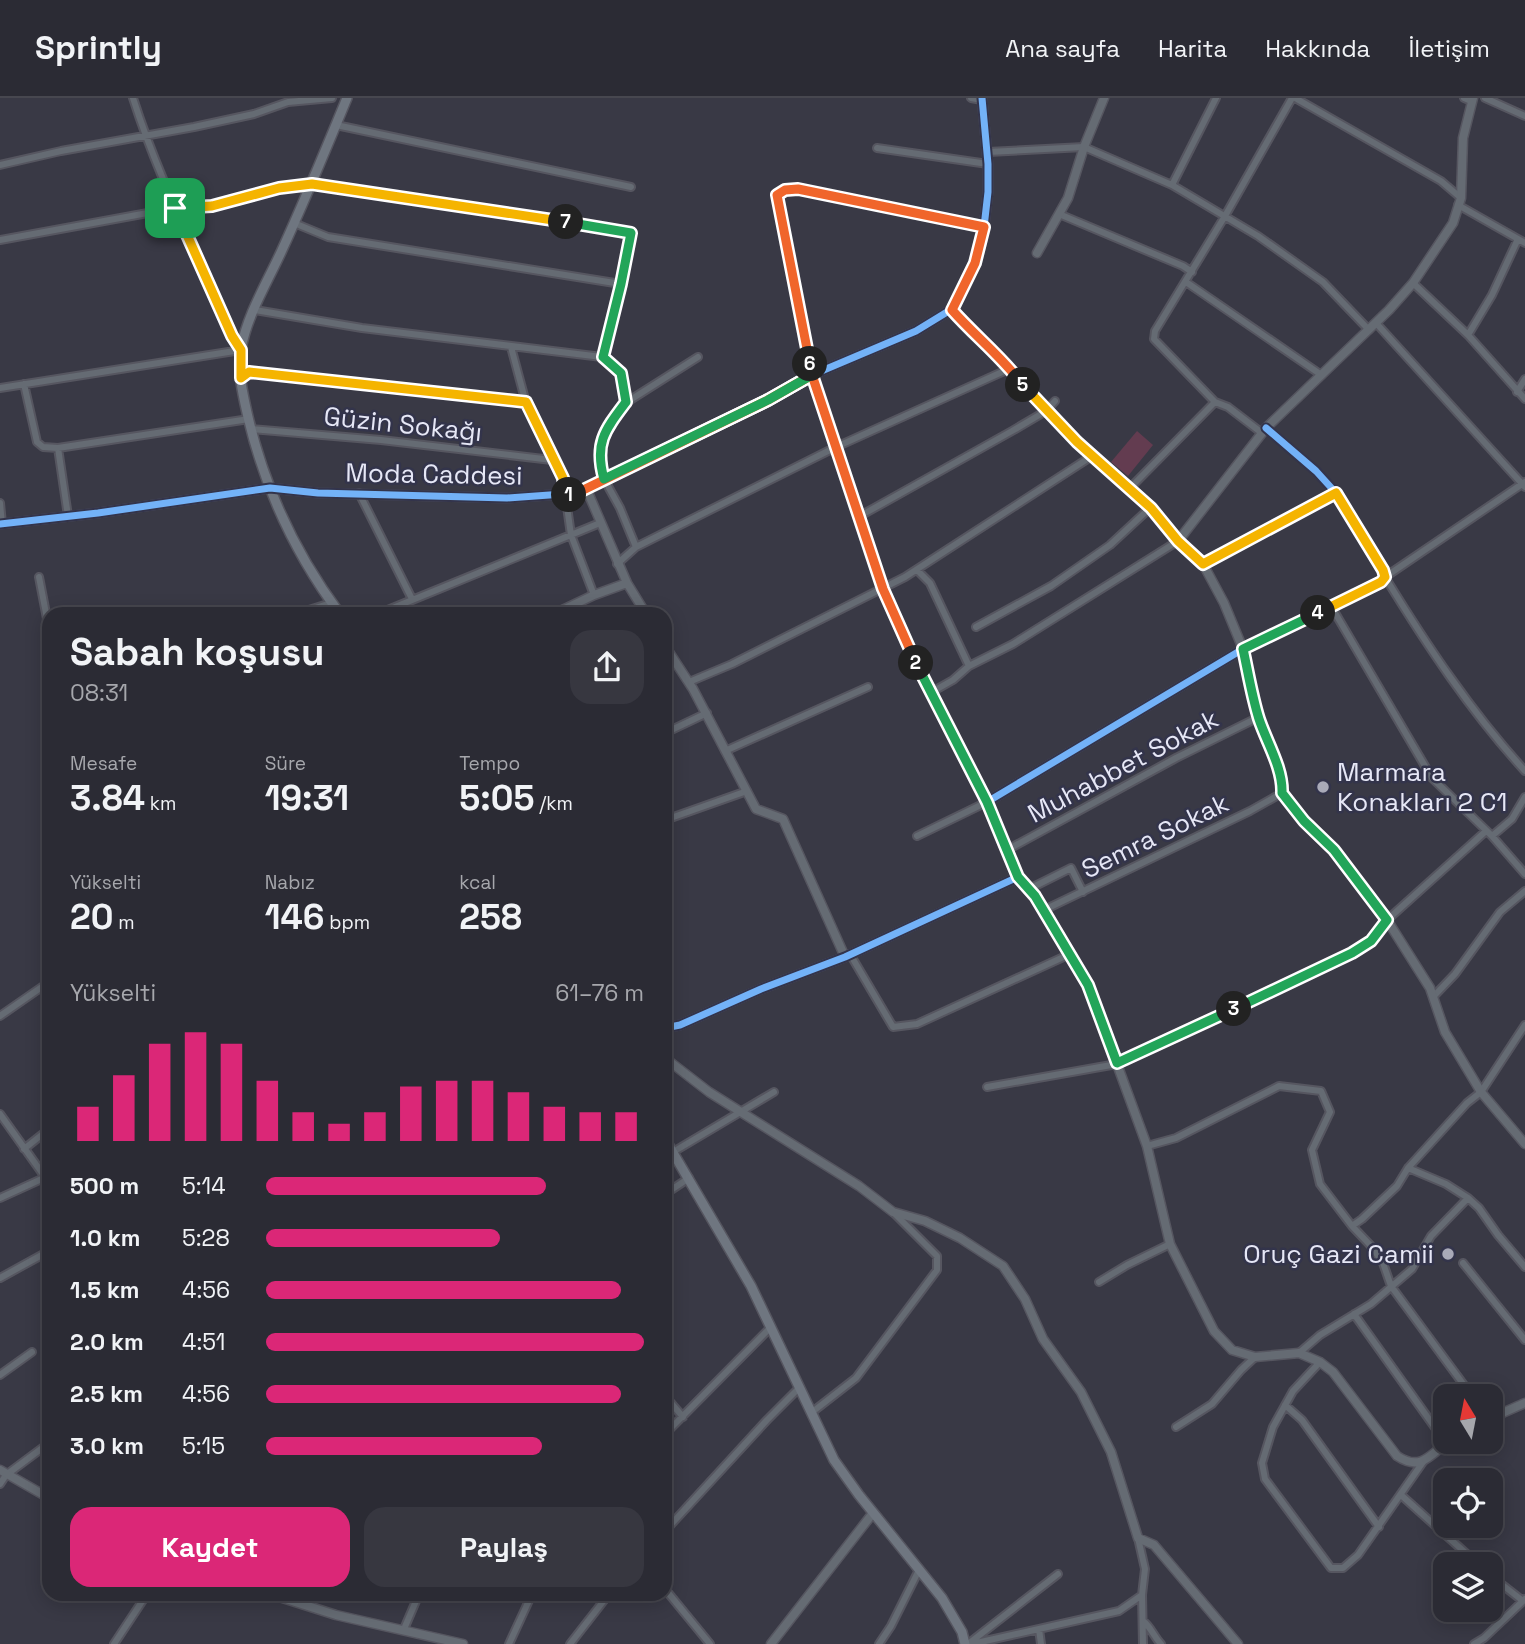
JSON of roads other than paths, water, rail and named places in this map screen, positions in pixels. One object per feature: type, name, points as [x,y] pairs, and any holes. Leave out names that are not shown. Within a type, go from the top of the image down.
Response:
[{"type":"main road","points":[[334,607],[301,554],[270,488],[250,424],[241,378],[241,350],[255,310],[312,184],[347,98]]},
{"type":"main road","points":[[673,1152],[751,1286],[834,1460],[942,1598],[969,1644]]},
{"type":"street","points":[[0,388],[241,350],[232,336],[175,208],[145,137],[133,98]]},
{"type":"street","points":[[0,165],[254,114],[288,102],[332,98]]},
{"type":"street","points":[[971,98],[982,99],[989,192],[975,263],[952,310],[1010,368],[1030,395],[1151,508],[1178,541],[1203,564],[1224,603],[1243,649],[1259,717],[1283,781],[1282,793],[1304,821],[1334,850],[1387,920],[1410,954],[1433,997],[1445,1032],[1481,1091],[1525,1144]]},
{"type":"street","points":[[1037,253],[1068,198],[1084,147],[1104,98]]},
{"type":"street","points":[[1172,185],[1216,98]]},
{"type":"street","points":[[1468,335],[1522,241],[1460,201],[1441,181],[1293,98],[1155,331],[1154,339],[1215,402],[1228,407],[1264,430],[1317,471],[1336,493],[1385,577],[1462,692],[1502,746],[1525,771]]},
{"type":"street","points":[[1485,98],[1525,116]]},
{"type":"street","points":[[930,693],[953,680],[969,666],[1013,644],[1178,541],[1264,430],[1413,284],[1453,223],[1460,201],[1463,138],[1469,99]]},
{"type":"street","points":[[336,125],[631,187]]},
{"type":"street","points":[[988,152],[1084,147],[1172,185],[1225,216],[1323,282],[1368,330]]},
{"type":"street","points":[[877,148],[988,164]]},
{"type":"street","points":[[0,240],[175,208],[212,206],[268,191],[312,184],[631,233],[603,357]]},
{"type":"street","points":[[984,227],[798,189],[785,190],[777,195],[812,375],[883,589],[930,693],[987,802],[1018,877],[1044,910],[1088,985],[1147,1146],[1170,1244],[1214,1331],[1232,1350],[1255,1357],[1299,1353],[1320,1362],[1333,1372],[1397,1456],[1408,1463],[1423,1462]]},
{"type":"street","points":[[1059,215],[1192,272]]},
{"type":"street","points":[[294,223],[328,237],[621,284]]},
{"type":"street","points":[[1186,282],[1320,374]]},
{"type":"street","points":[[1413,284],[1468,335],[1525,399]]},
{"type":"street","points":[[255,310],[362,328],[603,357],[621,373],[626,402]]},
{"type":"street","name":"Moda Caddesi","points":[[1,524],[270,488],[318,494],[507,498],[577,493],[768,400],[812,375],[916,331],[952,310]]},
{"type":"street","points":[[916,836],[987,802],[1243,649],[1381,582],[1524,484],[1376,323]]},
{"type":"street","points":[[511,347],[526,402],[563,478],[571,535],[594,595]]},
{"type":"street","points":[[636,547],[620,508],[604,479],[600,467],[600,445],[626,402],[698,357]]},
{"type":"street","points":[[617,564],[636,547],[835,447],[1010,368]]},
{"type":"street","points":[[241,378],[249,372],[526,402]]},
{"type":"street","points":[[1517,392],[1525,379]]},
{"type":"street","points":[[24,384],[37,442],[43,447],[58,448],[68,516]]},
{"type":"street","points":[[860,516],[1046,411],[1055,401]]},
{"type":"street","points":[[1130,488],[1215,402]]},
{"type":"street","name":"Güzin Sokağı","points":[[58,448],[250,424],[552,460]]},
{"type":"street","points":[[689,682],[732,664],[883,589],[1093,456]]},
{"type":"street","points":[[586,488],[617,564],[642,607]]},
{"type":"street","points":[[359,493],[412,599]]},
{"type":"street","points":[[1203,564],[1336,493]]},
{"type":"street","points":[[0,503],[1,524]]},
{"type":"street","points":[[976,627],[1051,586],[1110,545],[1151,508]]},
{"type":"street","points":[[393,607],[600,523]]},
{"type":"street","points":[[917,569],[930,583],[969,666]]},
{"type":"street","points":[[39,577],[45,607]]},
{"type":"street","points":[[569,607],[627,583]]},
{"type":"street","points":[[318,607],[331,603]]},
{"type":"street","points":[[1331,606],[1432,778],[1525,874]]},
{"type":"street","points":[[672,656],[689,682],[756,809],[783,819],[847,956],[893,1027],[917,1024],[1070,954]]},
{"type":"street","points":[[725,751],[868,687]]},
{"type":"street","points":[[672,730],[706,713]]},
{"type":"street","name":"Muhabbet Sokak","points":[[1007,850],[1259,717]]},
{"type":"street","points":[[672,818],[747,791]]},
{"type":"street","name":"Semra Sokak","points":[[1044,910],[1238,817],[1282,793]]},
{"type":"street","points":[[987,1087],[1117,1063],[1352,953],[1371,941],[1387,920],[1489,834],[1512,819],[1525,797]]},
{"type":"street","points":[[1029,890],[1071,868],[1083,892]]},
{"type":"street","points":[[672,1027],[847,956],[1018,877]]},
{"type":"street","points":[[1433,997],[1455,974],[1500,912],[1525,891]]},
{"type":"street","points":[[0,1016],[42,987]]},
{"type":"street","points":[[1352,1226],[1397,1186],[1408,1168],[1481,1091],[1525,1025]]},
{"type":"street","points":[[672,1064],[709,1093],[859,1186],[892,1212],[937,1256],[937,1270],[856,1378],[811,1413]]},
{"type":"street","points":[[1147,1146],[1176,1138],[1279,1086],[1321,1091],[1330,1112],[1312,1150],[1320,1184],[1378,1255],[1391,1286],[1463,1384]]},
{"type":"street","points":[[673,1152],[774,1092]]},
{"type":"street","points":[[0,1114],[42,1171]]},
{"type":"street","points":[[0,1130],[9,1127]]},
{"type":"street","points":[[24,1149],[42,1135]]},
{"type":"street","points":[[1408,1168],[1446,1184],[1468,1198],[1479,1208],[1498,1236],[1525,1267]]},
{"type":"street","points":[[672,1189],[689,1178]]},
{"type":"street","points":[[0,1198],[42,1179]]},
{"type":"street","points":[[1299,1353],[1320,1335],[1371,1304],[1412,1269],[1431,1236],[1468,1198]]},
{"type":"street","points":[[892,1212],[925,1221],[960,1238],[1003,1266],[1025,1299],[1043,1339],[1081,1392],[1111,1452],[1138,1538],[1145,1569],[1142,1595],[1143,1644]]},
{"type":"street","points":[[1099,1282],[1170,1244]]},
{"type":"street","points":[[0,1278],[42,1255]]},
{"type":"street","points":[[1463,1263],[1525,1340]]},
{"type":"street","points":[[1354,1314],[1433,1424]]},
{"type":"street","points":[[672,1427],[771,1327]]},
{"type":"street","points":[[0,1375],[32,1352]]},
{"type":"street","points":[[1177,1427],[1212,1404],[1255,1357]]},
{"type":"street","points":[[1320,1362],[1293,1391],[1265,1450],[1262,1463],[1265,1479],[1331,1568],[1343,1568],[1358,1555],[1423,1462],[1433,1454]]},
{"type":"street","points":[[672,1523],[799,1388]]},
{"type":"street","points":[[1503,1413],[1525,1403]]},
{"type":"street","points":[[672,1404],[683,1417]]},
{"type":"street","points":[[1285,1405],[1302,1420],[1379,1527]]},
{"type":"street","points":[[0,1484],[3,1472],[42,1447]]},
{"type":"street","points":[[3,1472],[42,1494]]},
{"type":"street","points":[[1401,1495],[1465,1552]]},
{"type":"street","points":[[771,1644],[873,1513]]},
{"type":"street","points":[[1138,1538],[1154,1545],[1238,1644]]},
{"type":"street","points":[[879,1644],[919,1570]]},
{"type":"street","points":[[969,1644],[1058,1574]]},
{"type":"street","points":[[1474,1644],[1524,1600],[1503,1585]]},
{"type":"street","points":[[969,1644],[1119,1611],[1142,1595]]},
{"type":"street","points":[[672,1598],[710,1644]]},
{"type":"street","points":[[114,1644],[142,1601]]},
{"type":"street","points":[[292,1601],[336,1615],[404,1629],[423,1637],[463,1644]]},
{"type":"street","points":[[404,1629],[416,1601]]},
{"type":"street","points":[[509,1644],[529,1601]]},
{"type":"street","points":[[570,1644],[604,1601]]},
{"type":"street","points":[[1143,1621],[1161,1644]]},
{"type":"street","points":[[1039,1629],[1041,1644]]},
{"type":"place","name":"Marmara Konakları 2 C1","points":[[1323,787]]},
{"type":"place","name":"Oruç Gazi Camii","points":[[1448,1254]]}]
